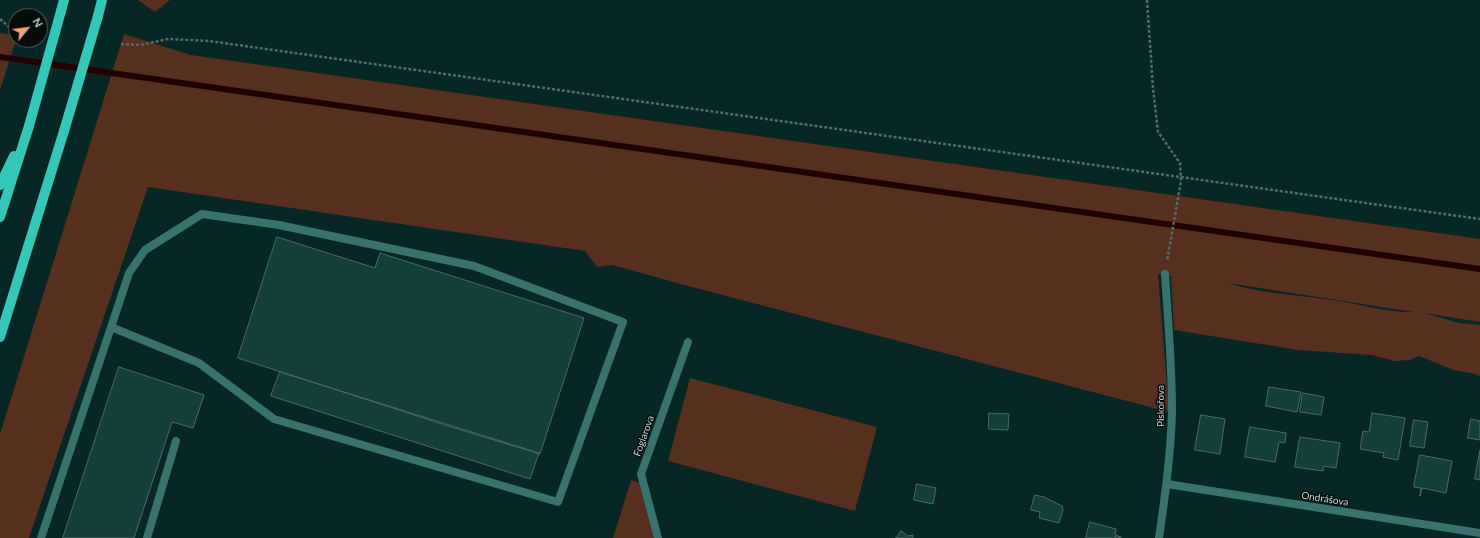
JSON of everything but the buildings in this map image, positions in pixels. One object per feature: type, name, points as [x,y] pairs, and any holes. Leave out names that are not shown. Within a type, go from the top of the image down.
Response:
[{"type":"main road","points":[[0,217],[29,126],[64,0]]},
{"type":"main road","points":[[0,337],[64,131],[102,0]]},
{"type":"main road","points":[[0,185],[29,126]]},
{"type":"street","points":[[41,538],[111,327],[129,273],[145,250],[202,214],[279,225],[474,266],[622,322],[558,502],[274,419],[199,363],[111,327]]},
{"type":"street","name":"Piskořova","points":[[1159,538],[1167,484],[1172,411],[1170,344],[1165,274]]},
{"type":"street","name":"Foglarova","points":[[658,538],[640,474],[688,342]]},
{"type":"street","points":[[147,538],[176,441]]},
{"type":"street","name":"Ondrášova","points":[[1167,484],[1480,533]]},
{"type":"path","points":[[1147,0],[1153,88],[1158,132],[1180,163],[1180,181],[1165,274]]},
{"type":"path","points":[[0,19],[8,26]]},
{"type":"path","points":[[121,44],[140,45],[168,39],[209,41],[1480,219]]},
{"type":"shaded area","points":[[138,0],[170,0],[155,12]]},
{"type":"shaded area","points":[[0,33],[8,34],[8,48],[13,48],[0,90]]},
{"type":"shaded area","points":[[124,34],[191,55],[1480,239],[1480,322],[1424,313],[1459,323],[1480,325],[1480,376],[1453,370],[1419,356],[1410,360],[1395,361],[1372,355],[1298,350],[1174,330],[1171,276],[1158,274],[1169,412],[612,265],[597,267],[585,251],[148,187],[29,538],[0,538],[0,434]],"holes":[[[1228,283],[1414,312],[1393,311],[1333,300],[1254,290]]]},
{"type":"shaded area","points":[[690,378],[877,427],[855,511],[668,461]]},
{"type":"shaded area","points":[[631,480],[640,483],[654,538],[613,538]]},
{"type":"waterway","points":[[0,57],[1480,269]]}]
